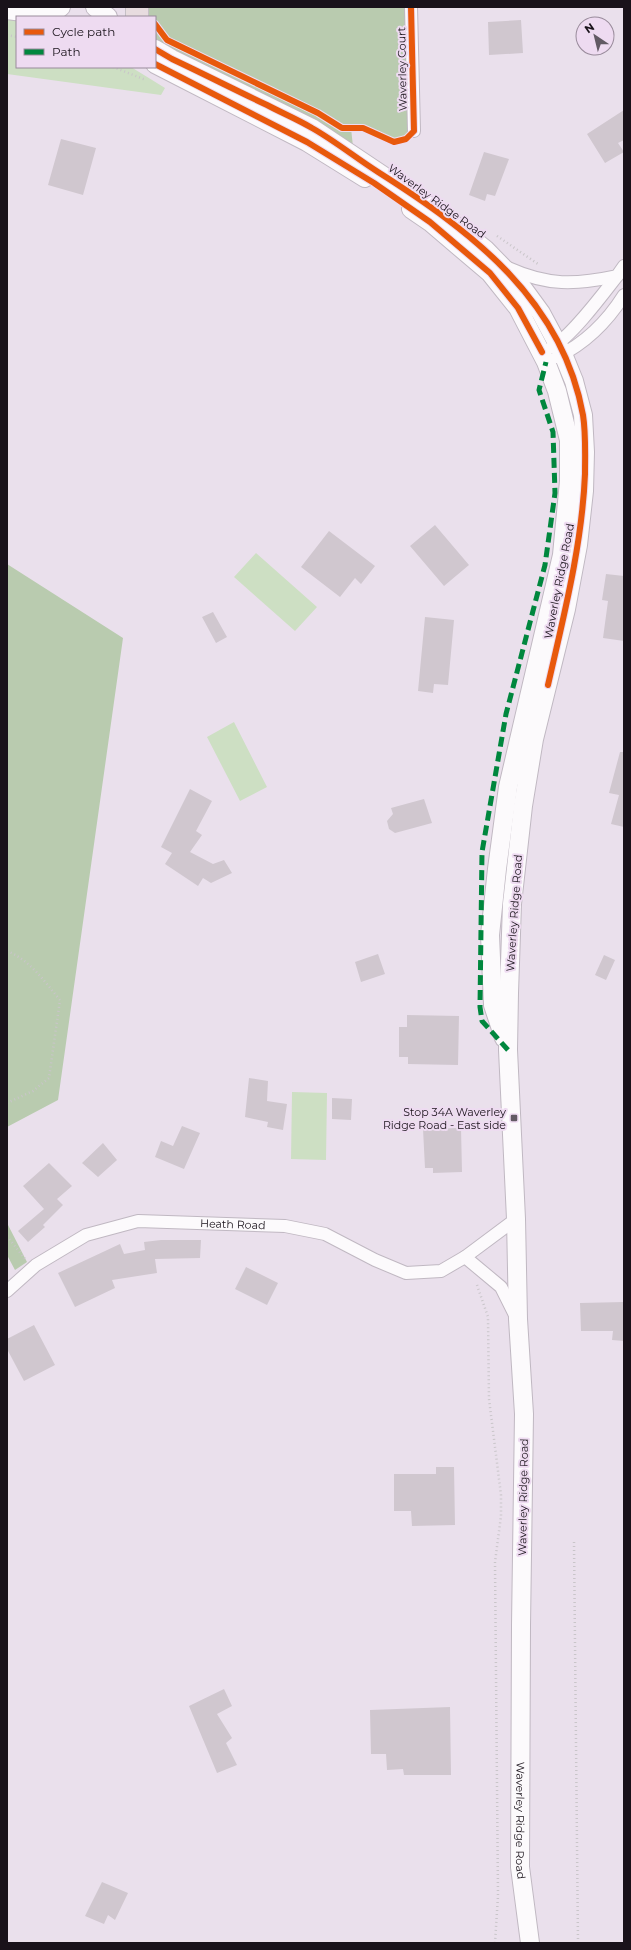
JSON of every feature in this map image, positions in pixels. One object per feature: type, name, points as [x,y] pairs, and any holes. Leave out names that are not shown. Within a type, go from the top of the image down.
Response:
[{"type":"main road","points":[[95,7],[107,16]]},
{"type":"main road","points":[[7,10],[42,10],[69,16]]},
{"type":"main road","name":"Waverley Ridge Road","points":[[156,50],[172,59],[312,128],[442,215],[485,249],[522,287],[541,313],[561,349],[574,381],[583,415],[586,452],[584,491],[578,545],[568,595],[534,739],[523,806],[512,904],[508,1050],[516,1219],[518,1320],[524,1414],[520,1867],[530,1943]]},
{"type":"main road","name":"Waverley Ridge Road","points":[[156,65],[307,142],[374,183],[430,222],[490,273],[518,308],[544,357],[557,391],[569,440],[569,481],[562,555],[508,787],[490,935],[493,1005],[508,1050]]},
{"type":"street","name":"Waverley Court","points":[[411,7],[414,131]]},
{"type":"street","name":"Waverley Ridge Road","points":[[502,265],[523,274],[559,283],[589,282],[617,276]]},
{"type":"street","points":[[561,349],[624,266]]},
{"type":"street","points":[[544,357],[561,349],[576,346],[605,323],[624,295]]},
{"type":"street","name":"Heath Road","points":[[7,1291],[36,1265],[86,1235],[138,1221],[291,1227],[325,1234],[375,1260],[406,1273],[441,1270],[465,1257],[516,1219]]},
{"type":"street","points":[[465,1257],[502,1287],[518,1320]]},
{"type":"path","points":[[116,68],[142,77]]},
{"type":"path","points":[[7,950],[20,956],[40,975],[60,1000],[49,1078],[33,1091],[7,1104]]},
{"type":"path","points":[[7,1236],[28,1263]]},
{"type":"path","points":[[465,1257],[481,1294],[488,1317],[489,1399],[501,1495],[501,1516],[495,1562],[498,1896],[495,1943]]},
{"type":"path","points":[[574,1542],[578,1943]]},
{"type":"green space","points":[[7,7],[16,16],[16,68],[133,68],[165,88],[161,95],[7,74]]},
{"type":"green space","points":[[137,7],[411,7],[414,131],[406,139],[394,142],[363,128],[351,128],[354,156],[156,50],[156,16],[137,16]]},
{"type":"green space","points":[[256,553],[317,607],[295,631],[234,577]]},
{"type":"green space","points":[[7,564],[123,638],[58,1100],[7,1127]]},
{"type":"green space","points":[[234,722],[267,787],[240,801],[207,737]]},
{"type":"green space","points":[[292,1092],[327,1093],[326,1160],[291,1159]]},
{"type":"green space","points":[[7,1223],[27,1262],[15,1270],[7,1255]]},
{"type":"building","points":[[521,20],[523,53],[489,55],[488,22]]},
{"type":"building","points":[[624,110],[624,140],[618,143],[624,152],[605,163],[587,134]]},
{"type":"building","points":[[61,139],[96,148],[83,195],[48,185]]},
{"type":"building","points":[[484,152],[509,159],[495,196],[487,194],[485,201],[469,195]]},
{"type":"building","points":[[435,525],[469,565],[444,586],[410,546]]},
{"type":"building","points":[[329,531],[375,566],[361,584],[355,578],[340,597],[301,567]]},
{"type":"building","points":[[606,574],[624,576],[624,641],[603,638],[608,601],[602,600]]},
{"type":"building","points":[[213,612],[227,637],[216,643],[202,617]]},
{"type":"building","points":[[425,617],[454,620],[448,685],[434,684],[433,693],[418,691]]},
{"type":"building","points":[[620,752],[624,752],[624,827],[611,824],[619,795],[609,793]]},
{"type":"building","points":[[190,789],[212,801],[196,831],[202,835],[190,852],[213,864],[224,860],[232,873],[211,883],[203,878],[198,886],[165,864],[172,853],[161,847]]},
{"type":"building","points":[[424,799],[432,823],[395,833],[389,829],[387,821],[393,814],[391,808]]},
{"type":"building","points":[[378,954],[385,974],[361,982],[355,962]]},
{"type":"building","points":[[604,955],[615,960],[606,980],[595,975]]},
{"type":"building","points":[[407,1015],[459,1016],[458,1065],[408,1064],[408,1057],[399,1057],[399,1027],[407,1027]]},
{"type":"building","points":[[249,1078],[268,1081],[267,1101],[287,1104],[283,1130],[267,1127],[268,1122],[245,1117]]},
{"type":"building","points":[[332,1098],[352,1099],[351,1120],[332,1119]]},
{"type":"building","points":[[182,1126],[200,1133],[184,1169],[155,1157],[161,1141],[173,1146]]},
{"type":"building","points":[[461,1128],[462,1172],[433,1173],[433,1168],[425,1168],[423,1129]]},
{"type":"building","points":[[103,1143],[117,1160],[98,1177],[82,1163]]},
{"type":"building","points":[[49,1163],[72,1186],[57,1199],[63,1205],[43,1225],[45,1227],[28,1242],[18,1231],[44,1209],[23,1186]]},
{"type":"building","points":[[161,1240],[201,1240],[200,1258],[155,1259],[157,1273],[112,1280],[115,1288],[75,1307],[58,1273],[120,1244],[124,1254],[145,1250],[144,1242]]},
{"type":"building","points":[[246,1267],[278,1283],[267,1305],[235,1289]]},
{"type":"building","points":[[624,1302],[624,1341],[612,1340],[613,1331],[581,1331],[580,1303]]},
{"type":"building","points":[[34,1325],[55,1365],[24,1381],[7,1349],[7,1339]]},
{"type":"building","points":[[436,1467],[454,1467],[455,1525],[412,1526],[411,1511],[394,1511],[394,1474],[436,1474]]},
{"type":"building","points":[[224,1689],[232,1706],[217,1714],[232,1738],[226,1743],[237,1765],[217,1773],[189,1706]]},
{"type":"building","points":[[450,1707],[451,1775],[404,1775],[403,1769],[387,1770],[386,1754],[371,1754],[370,1710]]},
{"type":"building","points":[[102,1882],[128,1893],[115,1920],[108,1915],[104,1924],[85,1916]]},
{"type":"marked path","points":[[508,1050],[482,1021],[480,1007],[482,852],[506,714],[545,565],[555,493],[553,432],[539,390],[546,362]]},
{"type":"cycle path","points":[[156,25],[167,40],[318,113],[342,128],[363,128],[394,142],[406,139],[414,131],[411,7]]},
{"type":"cycle path","points":[[156,50],[172,59],[312,128],[413,195],[478,244],[508,272],[533,303],[555,336],[572,374],[583,415],[585,437],[585,474],[576,554],[548,685]]},
{"type":"cycle path","points":[[156,65],[307,142],[374,183],[430,222],[490,273],[518,308],[542,352]]},
{"type":"place","name":"Stop 34A Waverley Ridge Road - East side","points":[[514,1118]]}]
